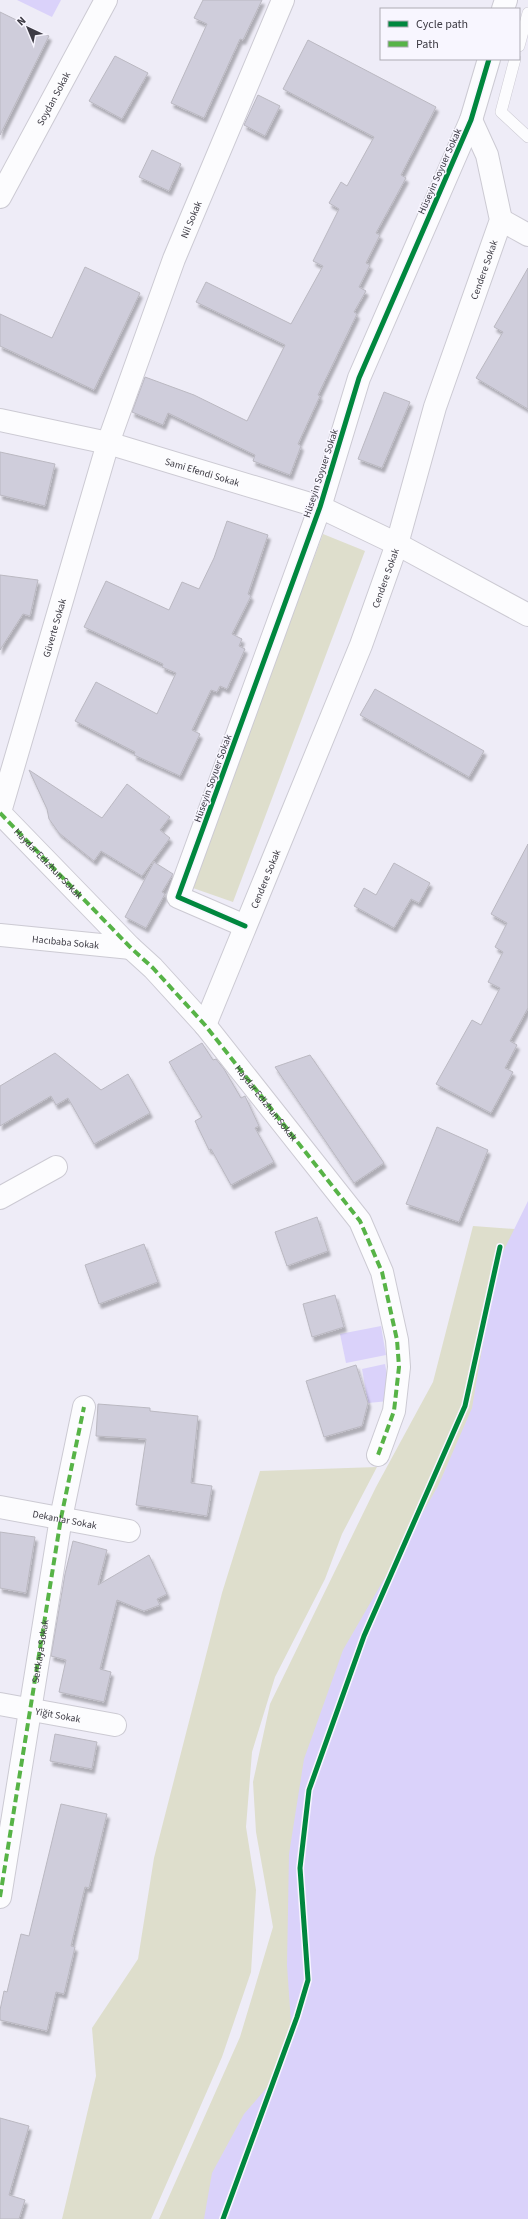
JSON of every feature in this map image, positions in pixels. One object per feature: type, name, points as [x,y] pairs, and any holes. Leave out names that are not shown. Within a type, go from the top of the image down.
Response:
[{"type":"street","name":"Soydan Sokak","points":[[0,197],[106,0]]},
{"type":"street","name":"Nil Sokak","points":[[108,443],[174,259],[282,0]]},
{"type":"street","name":"Hüseyin Soyuer Sokak","points":[[245,926],[178,897],[320,507],[359,378],[472,120],[489,60]]},
{"type":"street","points":[[472,120],[487,155],[501,220],[528,236]]},
{"type":"street","name":"Cendere Sokak","points":[[205,1025],[361,645],[397,544],[435,407],[501,220]]},
{"type":"street","name":"Sami Efendi Sokak","points":[[0,420],[108,443],[320,507],[397,544],[528,615]]},
{"type":"street","name":"Güverte Sokak","points":[[0,812],[108,443]]},
{"type":"street","name":"Haydar Edizhun Sokak","points":[[0,812],[131,948],[153,968],[205,1025],[360,1221],[382,1272],[397,1340],[399,1367],[394,1411],[378,1455]]},
{"type":"street","name":"Hacıbaba Sokak","points":[[0,935],[131,948]]},
{"type":"street","points":[[0,1198],[56,1167]]},
{"type":"street","name":"Sertkaya Sokak","points":[[0,1897],[61,1518],[84,1407]]},
{"type":"street","name":"Dekanlar Sokak","points":[[0,1507],[129,1531]]},
{"type":"street","name":"Yiğit Sokak","points":[[0,1704],[115,1725]]},
{"type":"lane","points":[[520,42],[528,13]]},
{"type":"lane","points":[[515,60],[501,112],[528,137]]},
{"type":"green space","points":[[323,534],[365,551],[233,902],[190,887]]},
{"type":"green space","points":[[473,1226],[528,1230],[241,2219],[159,2219],[240,2037],[273,1927],[256,1832],[253,1782],[270,1704],[376,1487],[433,1382]]},
{"type":"green space","points":[[377,1467],[342,1534],[325,1579],[275,1677],[252,1752],[246,1827],[256,1890],[251,1972],[222,2057],[151,2219],[62,2219],[96,2076],[92,2028],[138,1959],[154,1858],[222,1593],[260,1471]]},
{"type":"shaded area","points":[[17,0],[61,0],[52,17]]},
{"type":"shaded area","points":[[528,1201],[528,2219],[204,2219],[212,2173],[244,2114],[276,2077],[291,2023],[287,1965],[289,1854],[304,1759],[343,1650],[438,1486],[472,1408],[496,1266]]},
{"type":"shaded area","points":[[381,1326],[386,1355],[346,1363],[340,1334]]},
{"type":"shaded area","points":[[385,1364],[389,1385],[389,1401],[368,1403],[362,1369]]},
{"type":"building","points":[[203,0],[262,0],[243,40],[240,39],[204,118],[171,103],[207,24],[194,18]]},
{"type":"building","points":[[0,12],[49,36],[0,135]]},
{"type":"building","points":[[308,40],[436,107],[401,175],[406,178],[376,233],[380,235],[366,263],[370,265],[359,287],[366,291],[354,312],[357,314],[318,395],[320,396],[298,444],[301,446],[290,475],[253,461],[255,455],[168,413],[163,425],[132,412],[145,377],[194,395],[247,421],[285,345],[196,302],[206,282],[291,324],[323,266],[313,261],[339,209],[329,203],[341,182],[347,186],[374,137],[283,89]]},
{"type":"building","points":[[115,56],[148,73],[122,119],[89,101]]},
{"type":"building","points":[[258,95],[280,106],[265,136],[244,125]]},
{"type":"building","points":[[152,150],[181,164],[169,191],[139,177]]},
{"type":"building","points":[[85,267],[140,293],[94,390],[0,346],[0,314],[52,338]]},
{"type":"building","points":[[528,268],[528,409],[476,378],[503,332],[494,327]]},
{"type":"building","points":[[384,392],[410,402],[382,468],[358,459]]},
{"type":"building","points":[[0,452],[55,464],[45,506],[0,495]]},
{"type":"building","points":[[227,521],[268,535],[248,594],[251,596],[232,634],[242,639],[239,646],[245,649],[227,689],[220,686],[217,692],[211,690],[192,730],[200,734],[180,776],[134,755],[135,752],[75,721],[96,682],[157,714],[176,673],[162,667],[163,664],[84,627],[106,581],[169,610],[182,582],[199,589],[214,558]]},
{"type":"building","points":[[0,575],[38,580],[30,616],[23,614],[0,650]]},
{"type":"building","points":[[375,689],[484,751],[469,777],[360,715]]},
{"type":"building","points":[[29,770],[102,818],[127,784],[170,817],[160,830],[170,838],[142,876],[101,851],[94,861],[59,833],[49,819],[47,809]]},
{"type":"building","points":[[528,844],[528,1008],[510,1041],[517,1045],[505,1068],[513,1072],[491,1113],[436,1084],[472,1020],[481,1025],[500,988],[488,982],[503,952],[495,947],[507,923],[491,914]]},
{"type":"building","points":[[154,862],[173,874],[162,892],[165,894],[146,928],[125,917]]},
{"type":"building","points":[[394,863],[430,883],[419,903],[411,899],[394,928],[354,906],[364,888],[376,895]]},
{"type":"building","points":[[202,1043],[213,1060],[216,1059],[224,1069],[241,1098],[245,1096],[259,1126],[255,1128],[274,1162],[231,1185],[211,1149],[209,1150],[195,1121],[202,1117],[169,1062]]},
{"type":"building","points":[[55,1053],[101,1090],[128,1074],[150,1113],[94,1144],[68,1098],[56,1105],[51,1096],[0,1126],[0,1086]]},
{"type":"building","points":[[310,1055],[384,1163],[354,1183],[275,1067]]},
{"type":"building","points":[[437,1127],[488,1150],[459,1222],[406,1204]]},
{"type":"building","points":[[317,1217],[328,1251],[287,1266],[275,1232]]},
{"type":"building","points":[[144,1244],[158,1282],[99,1304],[85,1265]]},
{"type":"building","points":[[335,1295],[344,1327],[312,1337],[303,1304]]},
{"type":"building","points":[[356,1365],[368,1403],[362,1426],[324,1437],[306,1381]]},
{"type":"building","points":[[98,1404],[150,1408],[150,1411],[198,1416],[191,1483],[212,1486],[207,1516],[136,1505],[146,1439],[96,1436]]},
{"type":"building","points":[[0,1532],[35,1537],[26,1593],[0,1588]]},
{"type":"building","points":[[73,1541],[107,1550],[98,1585],[149,1555],[167,1594],[157,1599],[160,1605],[144,1611],[117,1600],[100,1669],[111,1672],[104,1702],[59,1692],[66,1660],[51,1656],[65,1574]]},
{"type":"building","points":[[55,1734],[97,1742],[92,1769],[50,1761]]},
{"type":"building","points":[[61,1804],[107,1814],[89,1888],[85,1887],[71,1946],[75,1947],[64,1994],[56,1992],[47,2031],[0,2020],[0,2010],[4,1991],[7,1992],[21,1934],[29,1936]]},
{"type":"building","points":[[0,2118],[29,2126],[9,2195],[25,2200],[19,2219],[0,2219]]},
{"type":"marked path","points":[[0,813],[131,948],[153,968],[205,1025],[360,1221],[382,1272],[397,1340],[399,1367],[394,1411],[378,1455]]},
{"type":"marked path","points":[[0,1897],[61,1518],[84,1407]]},
{"type":"cycle path","points":[[245,926],[178,897],[320,507],[359,378],[471,120],[489,60]]},
{"type":"cycle path","points":[[223,2219],[297,2017],[308,1980],[300,1868],[309,1790],[364,1636],[465,1406],[500,1247]]}]
